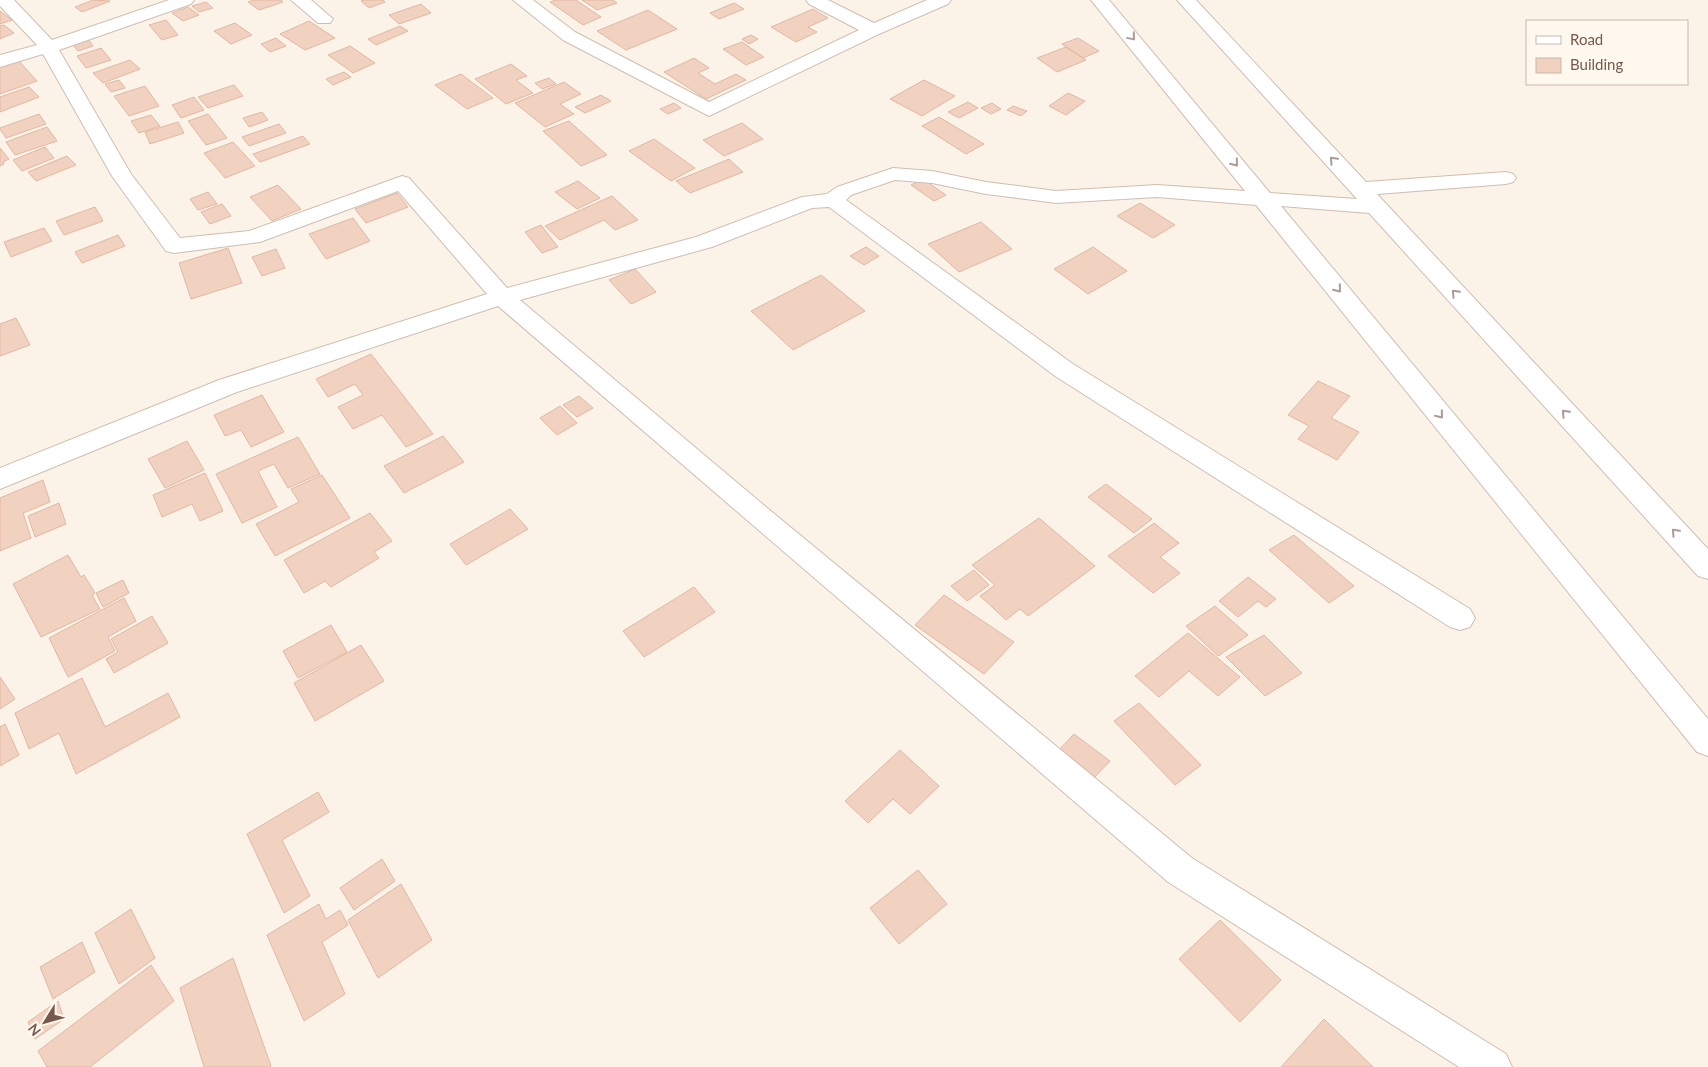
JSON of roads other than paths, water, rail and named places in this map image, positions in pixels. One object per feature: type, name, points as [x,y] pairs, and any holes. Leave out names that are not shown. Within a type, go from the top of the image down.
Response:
[{"type":"street","points":[[4,0],[47,46],[122,176],[174,246],[252,238],[402,182],[502,297],[756,514],[1180,870],[1493,1067]]},
{"type":"street","points":[[0,61],[82,37],[185,0]]},
{"type":"street","points":[[300,0],[324,19]]},
{"type":"street","points":[[522,0],[569,36],[709,110],[873,30],[942,0]]},
{"type":"street","points":[[814,0],[873,30]]},
{"type":"street","points":[[1100,0],[1708,742]]},
{"type":"street","points":[[1186,0],[1708,568]]},
{"type":"street","points":[[0,479],[228,386],[502,297],[704,242],[809,202],[833,200],[844,190],[893,174],[932,177],[986,188],[1056,197],[1157,191],[1376,208]]},
{"type":"street","points":[[1359,189],[1506,178]]},
{"type":"street","points":[[833,200],[1064,370],[1460,618]]}]
